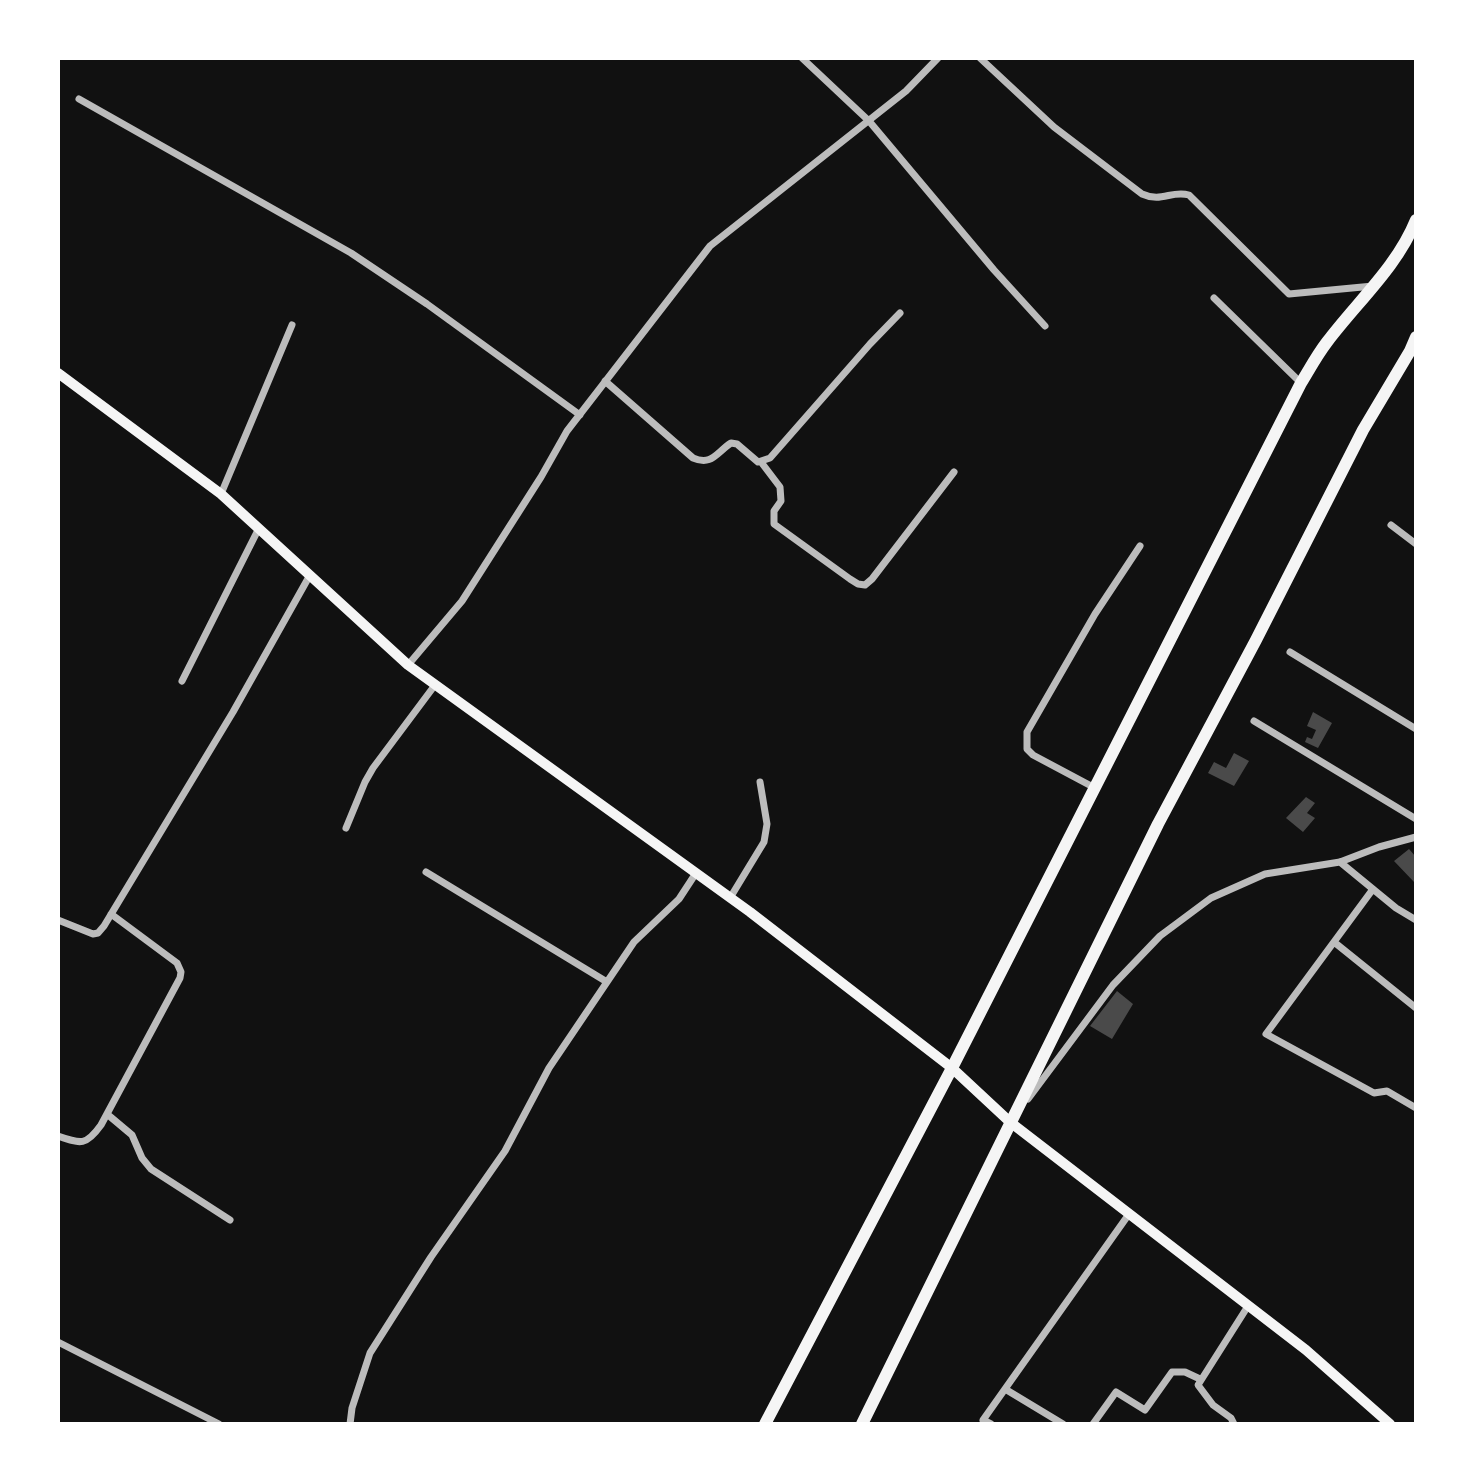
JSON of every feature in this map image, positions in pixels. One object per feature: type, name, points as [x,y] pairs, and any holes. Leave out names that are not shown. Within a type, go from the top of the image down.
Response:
[{"type":"highway","points":[[765,1424],[953,1068],[1301,383],[1325,343],[1374,286],[1411,232],[1416,220]]},
{"type":"highway","points":[[862,1424],[1158,824],[1363,430],[1416,337]]},
{"type":"main road","points":[[58,373],[221,494],[408,665],[730,898],[953,1068],[1010,1122],[1306,1350],[1390,1424]]},
{"type":"street","points":[[802,58],[869,121],[993,270],[1045,326]]},
{"type":"street","points":[[408,665],[462,601],[567,431],[710,246],[906,91],[937,58]]},
{"type":"street","points":[[980,58],[1054,127],[1142,194],[1157,199],[1177,193],[1189,195],[1289,294],[1374,286]]},
{"type":"street","points":[[79,99],[351,253],[580,415]]},
{"type":"street","points":[[1214,298],[1301,383]]},
{"type":"street","points":[[761,462],[770,458],[900,313]]},
{"type":"street","points":[[221,494],[292,325]]},
{"type":"street","points":[[605,382],[693,458],[703,462],[709,460],[731,443],[737,444],[753,459],[761,462],[780,486],[781,501],[774,511],[774,524],[858,584],[865,585],[872,579],[954,472]]},
{"type":"street","points":[[1391,525],[1416,544]]},
{"type":"street","points":[[182,681],[259,528]]},
{"type":"street","points":[[1096,788],[1033,755],[1027,749],[1027,732],[1095,614],[1139,546]]},
{"type":"street","points":[[58,920],[93,934],[98,933],[233,712],[310,575]]},
{"type":"street","points":[[1290,652],[1416,729]]},
{"type":"street","points":[[346,828],[373,768],[435,685]]},
{"type":"street","points":[[1254,721],[1416,819]]},
{"type":"street","points":[[730,898],[767,833],[760,782]]},
{"type":"street","points":[[1010,1122],[1113,985],[1160,936],[1211,898],[1265,874],[1340,862],[1416,837]]},
{"type":"street","points":[[1340,862],[1416,920]]},
{"type":"street","points":[[426,872],[607,982]]},
{"type":"street","points":[[349,1424],[370,1353],[431,1257],[505,1150],[549,1068],[634,942],[679,899],[696,873]]},
{"type":"street","points":[[1373,889],[1266,1034],[1374,1093],[1387,1091],[1416,1108]]},
{"type":"street","points":[[58,1136],[77,1142],[88,1141],[107,1114],[181,972],[177,964],[111,914]]},
{"type":"street","points":[[1334,942],[1416,1008]]},
{"type":"street","points":[[107,1114],[132,1135],[151,1169],[230,1220]]},
{"type":"street","points":[[991,1424],[983,1420],[1129,1214]]},
{"type":"street","points":[[1234,1424],[1231,1418],[1213,1405],[1198,1385],[1248,1306]]},
{"type":"street","points":[[58,1342],[219,1424]]},
{"type":"street","points":[[1093,1424],[1116,1392],[1145,1410],[1172,1372],[1185,1372],[1200,1379]]},
{"type":"street","points":[[1005,1390],[1063,1424]]},
{"type":"building","points":[[1313,712],[1332,723],[1318,748],[1305,742],[1307,737],[1312,739],[1316,730],[1307,726]]},
{"type":"building","points":[[1234,753],[1249,761],[1234,786],[1208,773],[1214,762],[1226,768]]},
{"type":"building","points":[[1306,797],[1315,803],[1307,813],[1315,818],[1303,832],[1286,818]]},
{"type":"building","points":[[1409,849],[1416,857],[1414,882],[1394,861]]},
{"type":"building","points":[[1117,991],[1133,1004],[1112,1039],[1090,1026]]}]
